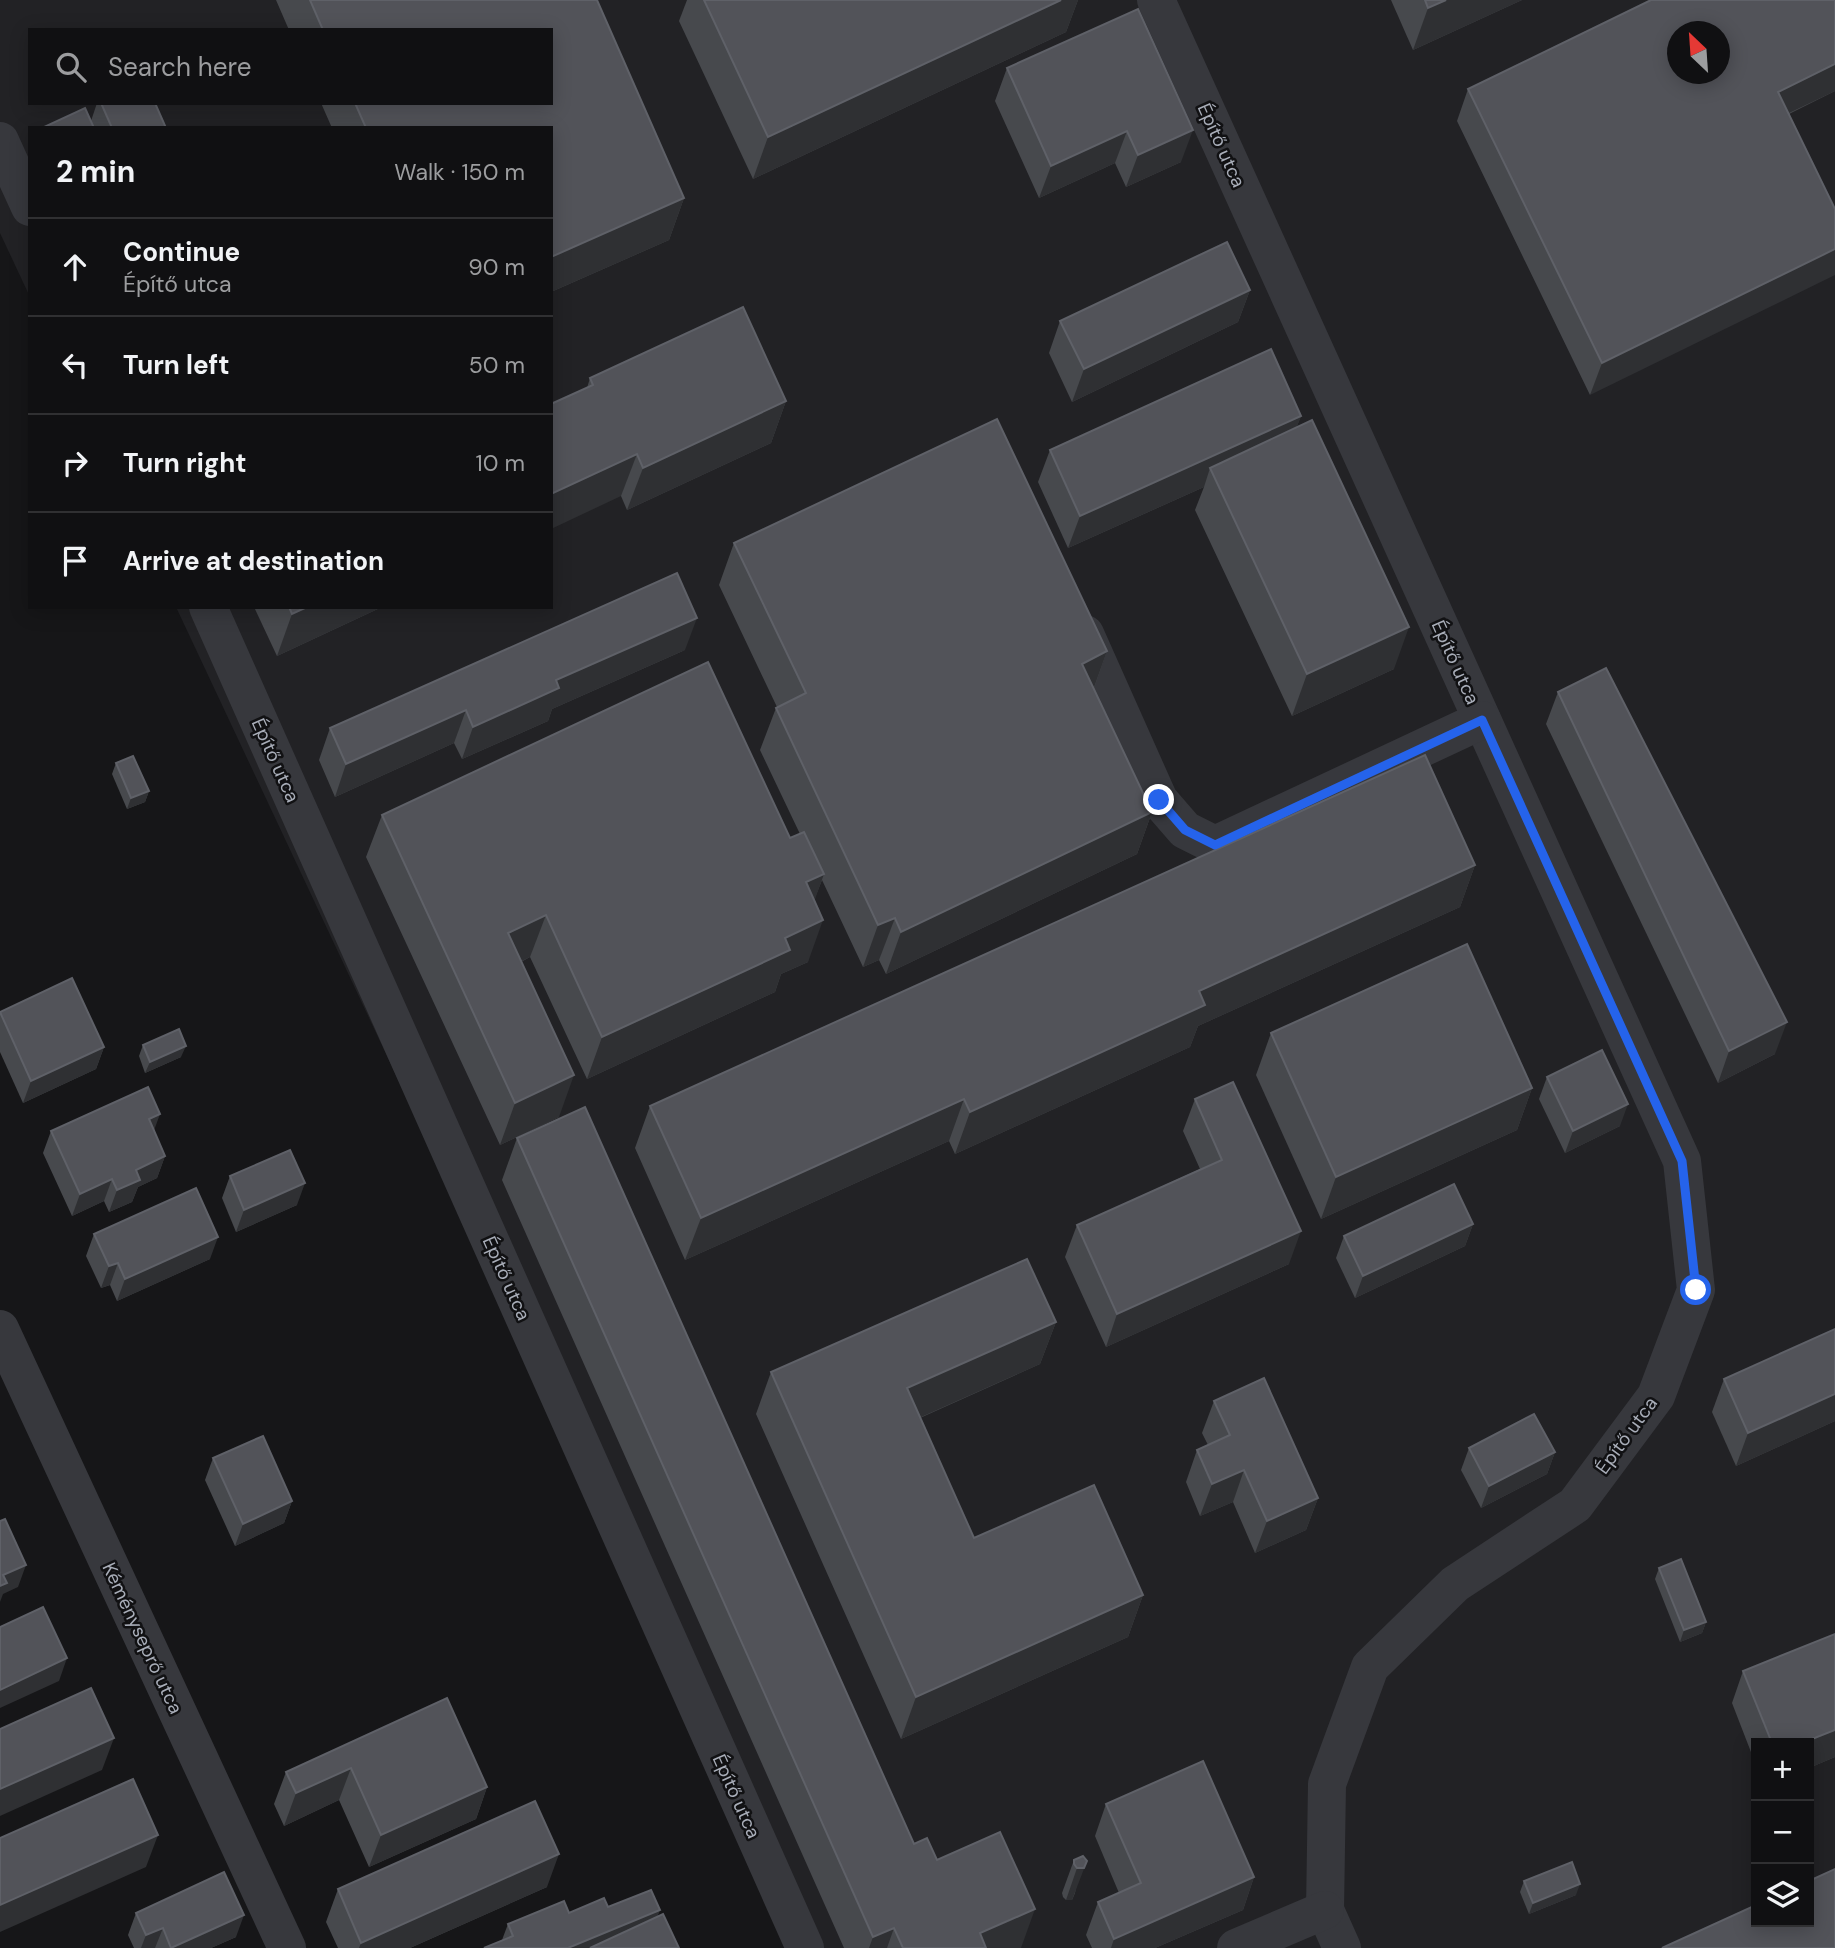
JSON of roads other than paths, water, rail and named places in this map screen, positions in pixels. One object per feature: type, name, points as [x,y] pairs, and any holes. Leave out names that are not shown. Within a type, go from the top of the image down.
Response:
[{"type":"street","name":"Építő utca","points":[[1156,0],[1682,1161],[1696,1290],[1656,1396],[1576,1505],[1455,1584],[1370,1667],[1327,1784],[1325,1910],[1342,1948]]},
{"type":"street","points":[[0,141],[28,204]]},
{"type":"street","name":"Építő utca","points":[[209,609],[805,1948]]},
{"type":"street","points":[[1085,634],[1159,800],[1185,830],[1215,845],[1482,720]]},
{"type":"street","name":"Kéményseprő utca","points":[[0,1329],[287,1948]]},
{"type":"street","points":[[1237,1948],[1325,1910]]}]
